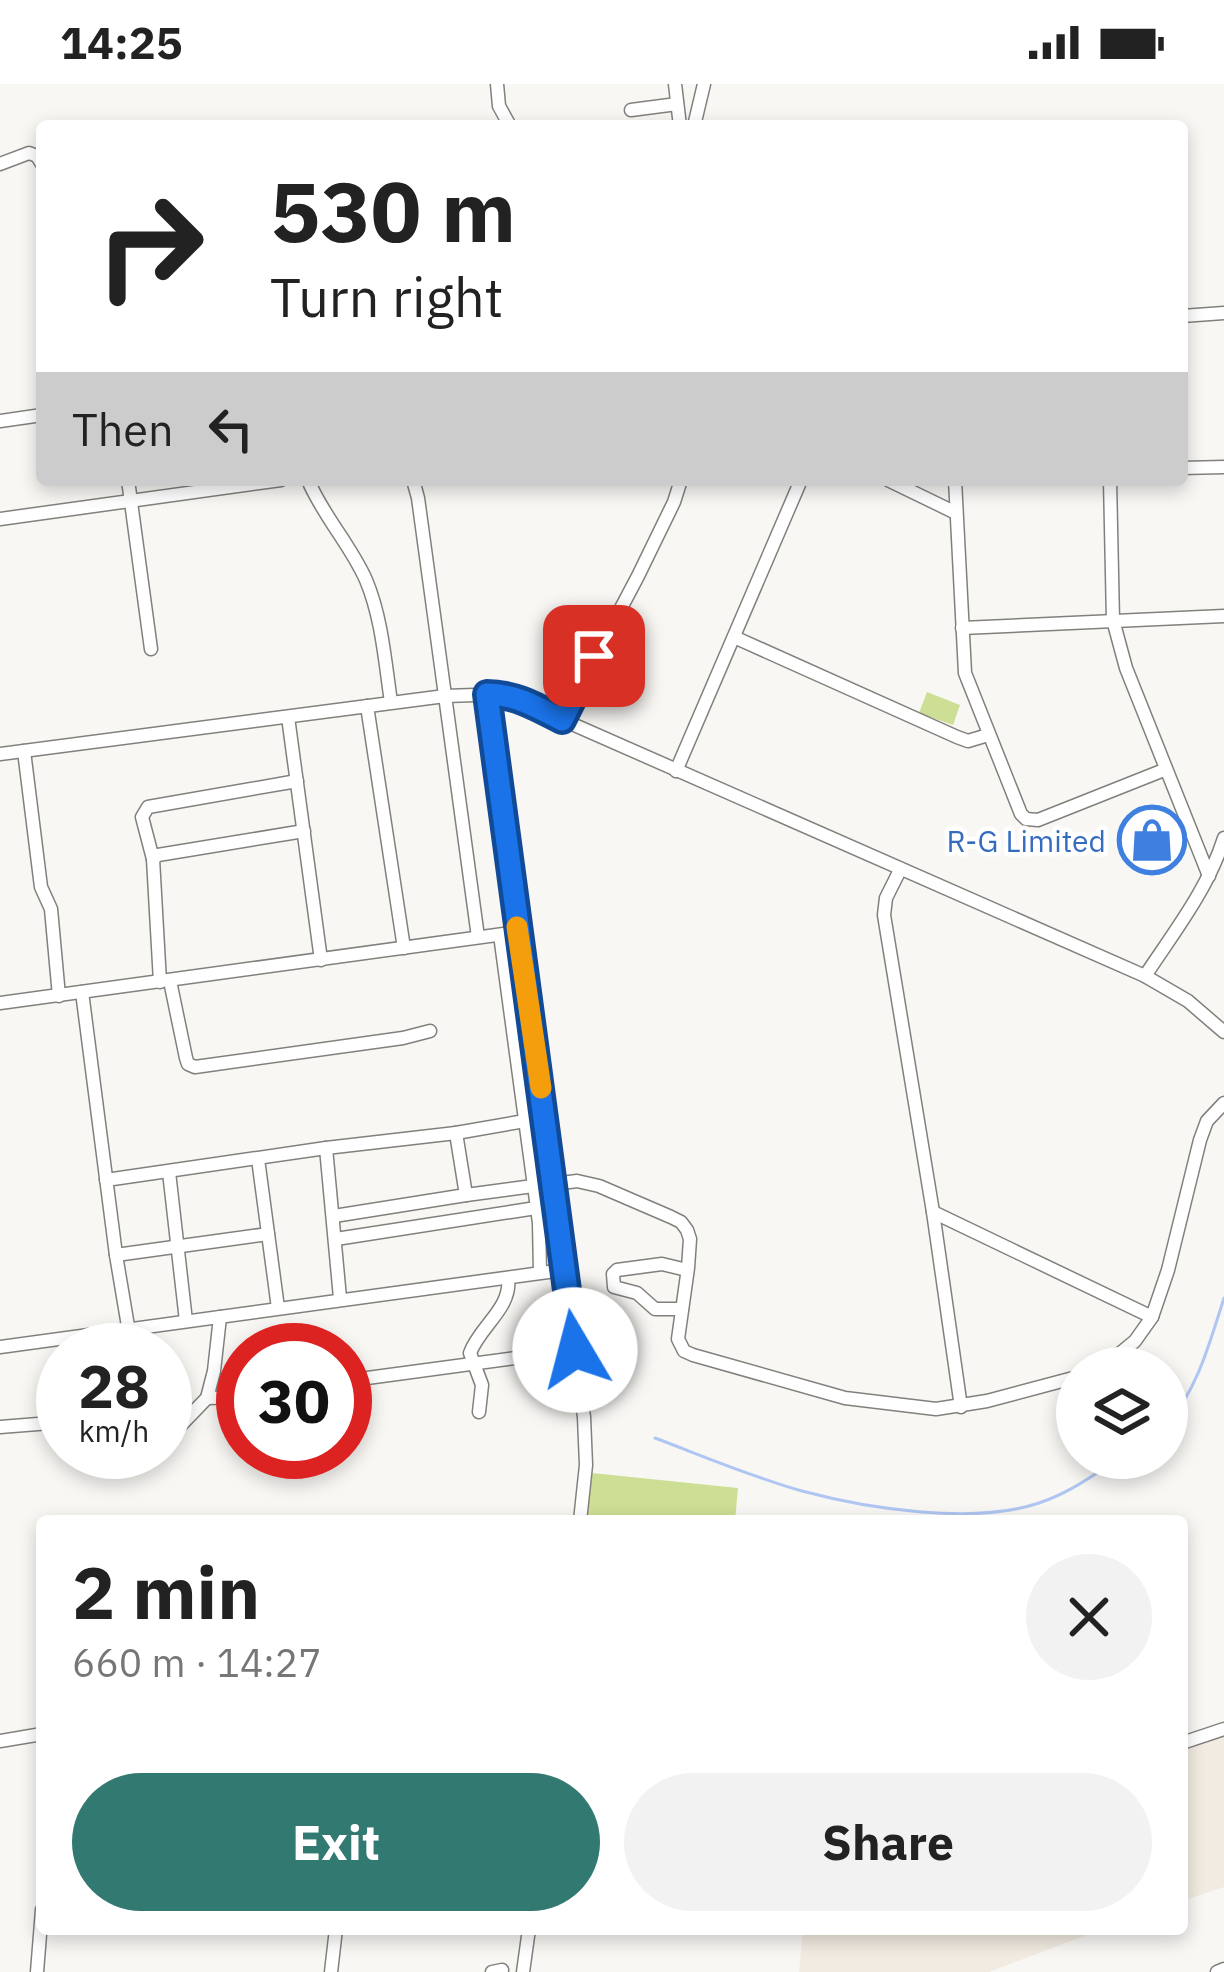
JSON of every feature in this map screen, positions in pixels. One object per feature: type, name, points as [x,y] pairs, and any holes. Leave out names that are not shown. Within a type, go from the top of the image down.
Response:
[{"type":"street","points":[[496,84],[507,120]]},
{"type":"street","points":[[675,84],[679,120]]},
{"type":"street","points":[[695,120],[704,84]]},
{"type":"street","points":[[632,110],[677,104]]},
{"type":"street","points":[[0,164],[29,153],[36,156]]},
{"type":"street","points":[[1188,316],[1224,313]]},
{"type":"street","points":[[0,422],[36,416]]},
{"type":"street","points":[[1188,468],[1224,467]]},
{"type":"street","points":[[129,486],[151,649]]},
{"type":"street","points":[[0,519],[238,486]]},
{"type":"street","points":[[311,486],[356,559],[371,594],[391,702]]},
{"type":"street","points":[[415,486],[478,938]]},
{"type":"street","points":[[562,720],[679,486]]},
{"type":"street","points":[[676,771],[798,486]]},
{"type":"street","points":[[900,486],[956,513]]},
{"type":"street","points":[[955,486],[965,673],[1021,814],[1031,820],[1164,770]]},
{"type":"street","points":[[1110,486],[1113,620],[1164,770],[1209,876]]},
{"type":"street","points":[[962,628],[1224,616]]},
{"type":"street","points":[[734,637],[957,737],[968,741],[988,735]]},
{"type":"street","points":[[487,694],[584,1417],[586,1465],[581,1515]]},
{"type":"street","points":[[0,744],[1,754],[391,702],[505,694],[1145,976],[1188,1001],[1224,1032]]},
{"type":"street","points":[[367,706],[404,948]]},
{"type":"street","points":[[288,717],[321,960]]},
{"type":"street","points":[[23,751],[41,887],[51,909],[59,996]]},
{"type":"street","points":[[297,781],[148,807],[142,817],[153,859],[165,982],[188,1064],[195,1067],[380,1042],[430,1031]]},
{"type":"street","points":[[153,859],[304,831]]},
{"type":"street","points":[[1145,976],[1209,876],[1224,838]]},
{"type":"street","points":[[900,870],[886,898],[884,915],[961,1407]]},
{"type":"street","points":[[0,1003],[518,932]]},
{"type":"street","points":[[500,935],[540,1272]]},
{"type":"street","points":[[82,992],[128,1323]]},
{"type":"street","points":[[1128,1347],[1152,1317],[1200,1140],[1207,1121],[1224,1102]]},
{"type":"street","points":[[106,1180],[525,1121]]},
{"type":"street","points":[[456,1133],[466,1195]]},
{"type":"street","points":[[326,1148],[340,1298]]},
{"type":"street","points":[[258,1159],[278,1308]]},
{"type":"street","points":[[169,1172],[186,1321]]},
{"type":"street","points":[[554,1184],[587,1182],[681,1222],[687,1229],[690,1239],[679,1345],[693,1355],[845,1398],[936,1409],[1056,1384]]},
{"type":"street","points":[[334,1216],[532,1186]]},
{"type":"street","points":[[336,1238],[536,1208]]},
{"type":"street","points":[[933,1213],[1152,1317]]},
{"type":"street","points":[[116,1255],[268,1234]]},
{"type":"street","points":[[682,1309],[655,1309],[637,1293],[614,1287],[613,1274],[656,1264],[687,1270]]},
{"type":"street","points":[[172,1323],[563,1270]]},
{"type":"street","points":[[479,1412],[482,1385],[470,1353],[509,1294],[508,1278]]},
{"type":"street","points":[[192,1415],[208,1398],[220,1317]]},
{"type":"street","points":[[0,1347],[36,1342]]},
{"type":"street","points":[[372,1377],[575,1350]]},
{"type":"street","points":[[208,1398],[216,1398]]},
{"type":"street","points":[[0,1427],[36,1424]]},
{"type":"street","points":[[1188,1741],[1224,1729]]},
{"type":"street","points":[[0,1742],[36,1735]]},
{"type":"street","points":[[37,1972],[40,1935]]},
{"type":"street","points":[[331,1972],[335,1935]]},
{"type":"street","points":[[523,1972],[528,1935]]},
{"type":"shaded area","points":[[1224,1738],[1224,1887],[1188,1899],[1188,1748]]},
{"type":"shaded area","points":[[802,1935],[1087,1935],[989,1972],[799,1972]]},
{"type":"green space","points":[[927,692],[960,705],[953,725],[919,713]]},
{"type":"green space","points":[[592,1473],[738,1488],[736,1515],[588,1515]]},
{"type":"waterway","points":[[1188,1392],[1224,1298]]},
{"type":"waterway","points":[[655,1438],[802,1491],[889,1509],[953,1514],[1013,1510],[1039,1503],[1087,1479]]},
{"type":"slow traffic","points":[[517,927],[541,1088]]},
{"type":"place","name":"R-G Limited","points":[[1152,840]]},
{"type":"route","points":[[575,1350],[487,694],[520,699],[562,720],[594,656]]}]
